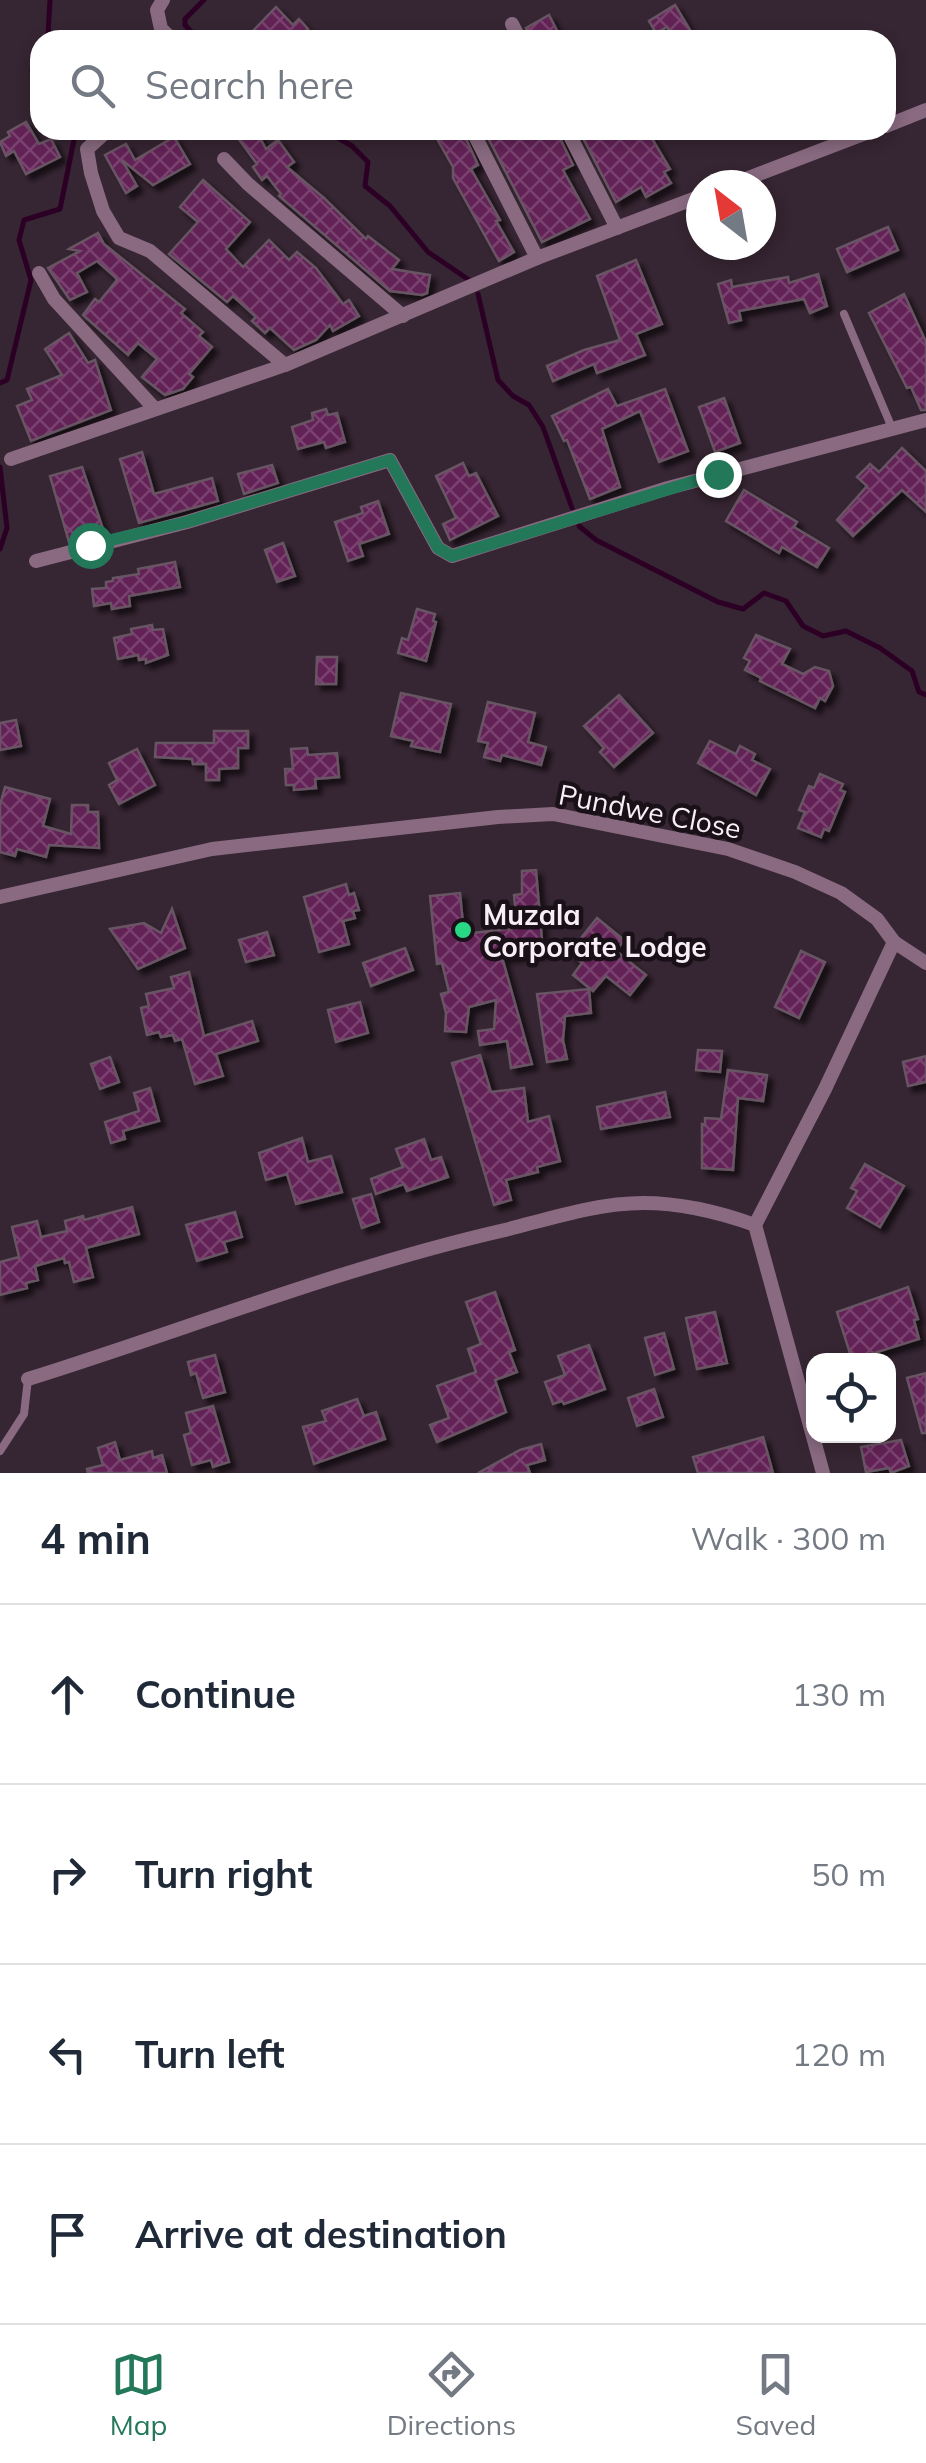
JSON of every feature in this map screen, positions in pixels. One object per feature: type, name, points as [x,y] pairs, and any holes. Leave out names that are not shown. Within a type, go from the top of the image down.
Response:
[{"type":"street","points":[[163,30],[157,10],[164,0]]},
{"type":"street","points":[[512,24],[515,30]]},
{"type":"street","points":[[896,122],[926,110]]},
{"type":"street","points":[[98,140],[87,150],[91,173],[104,211],[119,238],[150,252],[285,365]]},
{"type":"street","points":[[477,140],[538,258]]},
{"type":"street","points":[[572,140],[617,228]]},
{"type":"street","points":[[769,170],[848,140]]},
{"type":"street","points":[[224,159],[403,316]]},
{"type":"street","points":[[10,459],[285,365],[538,258],[686,202]]},
{"type":"street","points":[[40,274],[54,299],[155,409]]},
{"type":"street","points":[[36,562],[187,522],[390,460],[438,548],[452,556],[668,488],[926,420]]},
{"type":"street","name":"Pundwe Close","points":[[0,897],[212,849],[498,816],[552,814],[728,849],[795,872],[853,902],[877,919],[894,942],[926,963]]},
{"type":"street","points":[[823,1473],[755,1225],[894,942]]},
{"type":"street","points":[[28,1379],[325,1280],[471,1237],[597,1208],[674,1204],[720,1212],[755,1225]]},
{"type":"lane","points":[[844,314],[892,428]]},
{"type":"lane","points":[[0,1451],[24,1414],[28,1379]]},
{"type":"building","points":[[675,5],[690,30],[654,30],[649,21]]},
{"type":"building","points":[[276,7],[293,25],[299,19],[308,29],[307,30],[254,30]]},
{"type":"building","points":[[549,15],[557,30],[527,30]]},
{"type":"building","points":[[26,122],[30,140],[39,144],[52,140],[60,157],[26,174],[14,151],[6,156],[0,142],[10,136],[8,132]]},
{"type":"building","points":[[169,140],[176,140],[190,164],[153,185],[122,160],[137,186],[126,193],[105,155],[126,144],[135,160]]},
{"type":"building","points":[[239,140],[261,140],[266,149],[278,140],[294,162],[287,167],[366,239],[368,236],[399,260],[392,269],[430,275],[427,293],[390,291],[279,196],[267,176],[262,180],[253,167],[257,164]]},
{"type":"building","points":[[438,140],[467,140],[478,165],[471,169],[514,252],[499,261],[453,178],[453,167]]},
{"type":"building","points":[[489,140],[561,140],[573,165],[563,170],[590,219],[542,242]]},
{"type":"building","points":[[584,140],[653,140],[670,169],[664,172],[671,183],[646,197],[641,187],[616,202]]},
{"type":"building","points":[[203,180],[250,222],[226,249],[243,267],[269,240],[289,260],[297,252],[316,268],[343,304],[349,300],[359,316],[333,331],[330,325],[316,340],[294,350],[270,328],[265,333],[252,321],[256,317],[233,296],[227,302],[169,254],[198,222],[180,207]]},
{"type":"building","points":[[888,227],[898,250],[847,272],[837,249]]},
{"type":"building","points":[[98,233],[104,244],[185,309],[181,313],[203,332],[199,336],[212,347],[189,374],[193,377],[183,389],[165,395],[142,377],[157,359],[138,343],[128,355],[83,315],[95,299],[99,302],[117,280],[115,277],[97,261],[77,273],[87,292],[70,300],[48,268],[80,251],[69,249]]},
{"type":"building","points":[[636,260],[662,324],[636,334],[645,355],[597,373],[594,364],[553,381],[547,366],[620,340],[597,276]]},
{"type":"building","points":[[818,274],[827,306],[810,313],[804,299],[739,311],[741,320],[729,323],[718,284],[731,280],[732,287],[788,277],[789,283]]},
{"type":"building","points":[[904,294],[926,342],[926,410],[921,410],[911,387],[907,388],[869,313]]},
{"type":"building","points":[[69,333],[88,363],[95,360],[111,410],[31,441],[17,406],[32,400],[27,389],[62,375],[45,349]]},
{"type":"building","points":[[608,389],[617,406],[665,389],[688,451],[659,462],[640,411],[602,429],[620,487],[590,499],[567,440],[564,441],[552,416]]},
{"type":"building","points":[[724,398],[740,443],[715,452],[699,407]]},
{"type":"building","points":[[326,409],[328,415],[337,413],[345,442],[326,448],[324,442],[298,449],[292,427],[313,420],[312,413]]},
{"type":"building","points":[[902,448],[926,471],[926,512],[902,490],[853,536],[837,520],[867,486],[857,477],[870,464],[879,472]]},
{"type":"building","points":[[142,452],[154,494],[212,478],[218,501],[139,523],[120,459]]},
{"type":"building","points":[[463,463],[469,476],[476,473],[498,516],[450,540],[443,524],[456,518],[436,476]]},
{"type":"building","points":[[272,465],[278,483],[244,494],[238,474]]},
{"type":"building","points":[[82,467],[104,532],[69,542],[50,476]]},
{"type":"building","points":[[744,490],[797,522],[794,527],[829,548],[817,567],[782,547],[779,553],[726,521]]},
{"type":"building","points":[[378,501],[389,534],[359,544],[363,556],[348,561],[335,522],[363,513],[361,507]]},
{"type":"building","points":[[283,543],[295,576],[277,582],[265,550]]},
{"type":"building","points":[[175,562],[180,587],[129,596],[130,606],[94,606],[92,589],[106,588],[106,582],[113,578],[139,574],[138,569]]},
{"type":"building","points":[[417,609],[435,614],[426,661],[398,653],[402,638],[408,640]]},
{"type":"building","points":[[152,625],[153,630],[163,629],[168,655],[146,663],[138,655],[118,659],[114,638],[132,634],[131,629]]},
{"type":"building","points":[[756,635],[790,649],[782,664],[803,674],[815,667],[829,671],[833,686],[825,701],[820,698],[815,708],[745,670],[750,661],[744,658]]},
{"type":"building","points":[[317,657],[337,657],[336,684],[316,684]]},
{"type":"building","points":[[401,693],[451,704],[440,752],[411,746],[413,741],[391,736]]},
{"type":"building","points":[[619,695],[653,733],[614,767],[600,752],[604,748],[584,726]]},
{"type":"building","points":[[488,702],[535,713],[528,742],[546,747],[541,765],[502,755],[500,761],[484,757],[488,743],[478,741]]},
{"type":"building","points":[[16,720],[21,746],[0,750],[0,723]]},
{"type":"building","points":[[214,731],[248,731],[248,748],[238,748],[238,768],[219,769],[219,780],[206,780],[206,764],[193,764],[192,759],[155,757],[156,743],[214,743]]},
{"type":"building","points":[[710,741],[736,754],[740,746],[755,754],[752,760],[770,769],[756,795],[698,763]]},
{"type":"building","points":[[307,748],[308,755],[337,753],[339,777],[315,779],[316,788],[294,790],[294,785],[286,785],[285,769],[293,769],[291,749]]},
{"type":"building","points":[[137,749],[155,785],[119,804],[109,785],[117,780],[109,763]]},
{"type":"building","points":[[820,774],[843,784],[840,790],[845,792],[829,831],[824,829],[821,837],[798,828],[805,812],[799,810],[809,786],[814,788]]},
{"type":"building","points":[[5,787],[50,799],[43,826],[71,834],[72,805],[88,805],[88,812],[98,812],[99,848],[49,845],[46,857],[17,849],[15,856],[0,852],[0,805]]},
{"type":"building","points":[[536,870],[543,952],[502,957],[532,1064],[511,1068],[507,1041],[480,1045],[478,1031],[494,1029],[496,1000],[469,1007],[466,1032],[445,1031],[441,994],[449,992],[442,963],[437,964],[430,896],[460,893],[464,934],[517,928],[514,895],[522,894],[522,871]]},
{"type":"building","points":[[346,884],[349,895],[354,893],[359,910],[353,911],[355,918],[343,921],[349,944],[319,952],[304,897]]},
{"type":"building","points":[[172,909],[185,948],[138,969],[110,929],[144,923],[161,933]]},
{"type":"building","points":[[597,918],[624,940],[616,951],[646,975],[630,995],[606,976],[593,991],[573,975],[582,963],[569,953]]},
{"type":"building","points":[[267,932],[274,955],[246,962],[239,940]]},
{"type":"building","points":[[405,948],[413,970],[371,986],[363,963]]},
{"type":"building","points":[[801,951],[825,962],[799,1018],[775,1007]]},
{"type":"building","points":[[189,972],[204,1036],[252,1021],[258,1041],[216,1054],[223,1076],[195,1084],[182,1039],[175,1041],[173,1035],[161,1037],[159,1032],[147,1035],[141,1008],[149,1006],[146,994],[174,988],[171,977]]},
{"type":"building","points":[[589,989],[591,1013],[565,1016],[563,1040],[567,1059],[547,1062],[537,994]]},
{"type":"building","points":[[360,1002],[368,1033],[336,1042],[328,1010]]},
{"type":"building","points":[[698,1050],[722,1051],[720,1072],[696,1070]]},
{"type":"building","points":[[480,1055],[491,1092],[524,1088],[528,1122],[549,1116],[560,1161],[537,1167],[538,1172],[506,1180],[511,1200],[494,1205],[452,1063]]},
{"type":"building","points":[[926,1056],[926,1082],[908,1086],[903,1062]]},
{"type":"building","points":[[110,1057],[119,1082],[100,1089],[91,1064]]},
{"type":"building","points":[[728,1070],[767,1075],[763,1101],[738,1098],[733,1170],[702,1168],[702,1124],[705,1125],[705,1118],[721,1119]]},
{"type":"building","points":[[150,1088],[159,1121],[123,1131],[125,1139],[111,1143],[105,1122],[139,1111],[134,1093]]},
{"type":"building","points":[[665,1092],[670,1117],[601,1129],[597,1107]]},
{"type":"building","points":[[302,1138],[308,1162],[331,1156],[342,1192],[296,1204],[287,1174],[266,1180],[259,1153]]},
{"type":"building","points":[[424,1139],[431,1160],[441,1157],[448,1177],[407,1191],[404,1184],[376,1194],[371,1179],[403,1167],[396,1149]]},
{"type":"building","points":[[865,1164],[904,1186],[880,1227],[847,1208],[857,1191],[851,1188]]},
{"type":"building","points":[[371,1194],[379,1222],[362,1228],[353,1199]]},
{"type":"building","points":[[132,1207],[139,1234],[86,1248],[93,1277],[74,1282],[69,1262],[65,1263],[64,1258],[35,1266],[38,1280],[26,1283],[27,1288],[0,1295],[0,1262],[19,1257],[12,1227],[37,1221],[41,1237],[67,1231],[65,1221]]},
{"type":"building","points":[[235,1212],[242,1237],[224,1242],[227,1252],[197,1261],[186,1225]]},
{"type":"building","points":[[908,1287],[918,1319],[914,1320],[919,1339],[874,1353],[850,1353],[837,1312]]},
{"type":"building","points":[[495,1292],[515,1350],[509,1352],[517,1372],[495,1380],[506,1412],[437,1442],[430,1425],[449,1418],[437,1386],[476,1372],[468,1349],[481,1344],[466,1302]]},
{"type":"building","points":[[715,1312],[727,1363],[697,1369],[686,1318]]},
{"type":"building","points":[[664,1333],[674,1369],[655,1375],[645,1338]]},
{"type":"building","points":[[589,1345],[605,1389],[564,1404],[553,1404],[545,1382],[565,1375],[558,1356]]},
{"type":"building","points":[[215,1355],[225,1392],[203,1398],[196,1373],[191,1375],[188,1362]]},
{"type":"building","points":[[926,1373],[926,1433],[922,1433],[907,1378]]},
{"type":"building","points":[[654,1389],[663,1417],[637,1426],[628,1398]]},
{"type":"building","points":[[357,1399],[364,1416],[376,1412],[385,1439],[314,1464],[303,1427],[326,1421],[322,1411]]},
{"type":"building","points":[[213,1406],[229,1462],[213,1467],[211,1460],[192,1465],[184,1435],[191,1433],[186,1413]]},
{"type":"building","points":[[763,1437],[773,1473],[698,1473],[693,1457]]},
{"type":"building","points":[[901,1440],[909,1466],[891,1473],[889,1468],[866,1472],[861,1447]]},
{"type":"building","points":[[115,1442],[120,1460],[152,1451],[153,1458],[162,1455],[167,1473],[88,1473],[87,1469],[103,1465],[98,1448]]},
{"type":"building","points":[[541,1444],[545,1460],[527,1465],[530,1473],[478,1473],[520,1450]]},
{"type":"waterway","points":[[48,30],[50,0]]},
{"type":"waterway","points":[[190,30],[185,19],[204,0]]},
{"type":"waterway","points":[[0,383],[7,380],[31,280],[19,240],[24,220],[60,209],[74,140]]},
{"type":"waterway","points":[[342,140],[368,162],[365,186],[390,206],[428,252],[472,282]]},
{"type":"waterway","points":[[478,294],[498,380],[513,396],[529,405],[543,427],[572,508]]},
{"type":"waterway","points":[[0,467],[7,528],[0,549]]},
{"type":"waterway","points":[[579,526],[596,540],[718,602],[743,609],[764,593],[786,601],[803,626],[823,636],[846,631],[880,648],[912,671],[919,692],[926,695]]},
{"type":"place","name":"Muzala Corporate Lodge","points":[[463,930]]},
{"type":"route","points":[[90,545],[187,522],[390,460],[438,548],[452,556],[718,474]]}]
